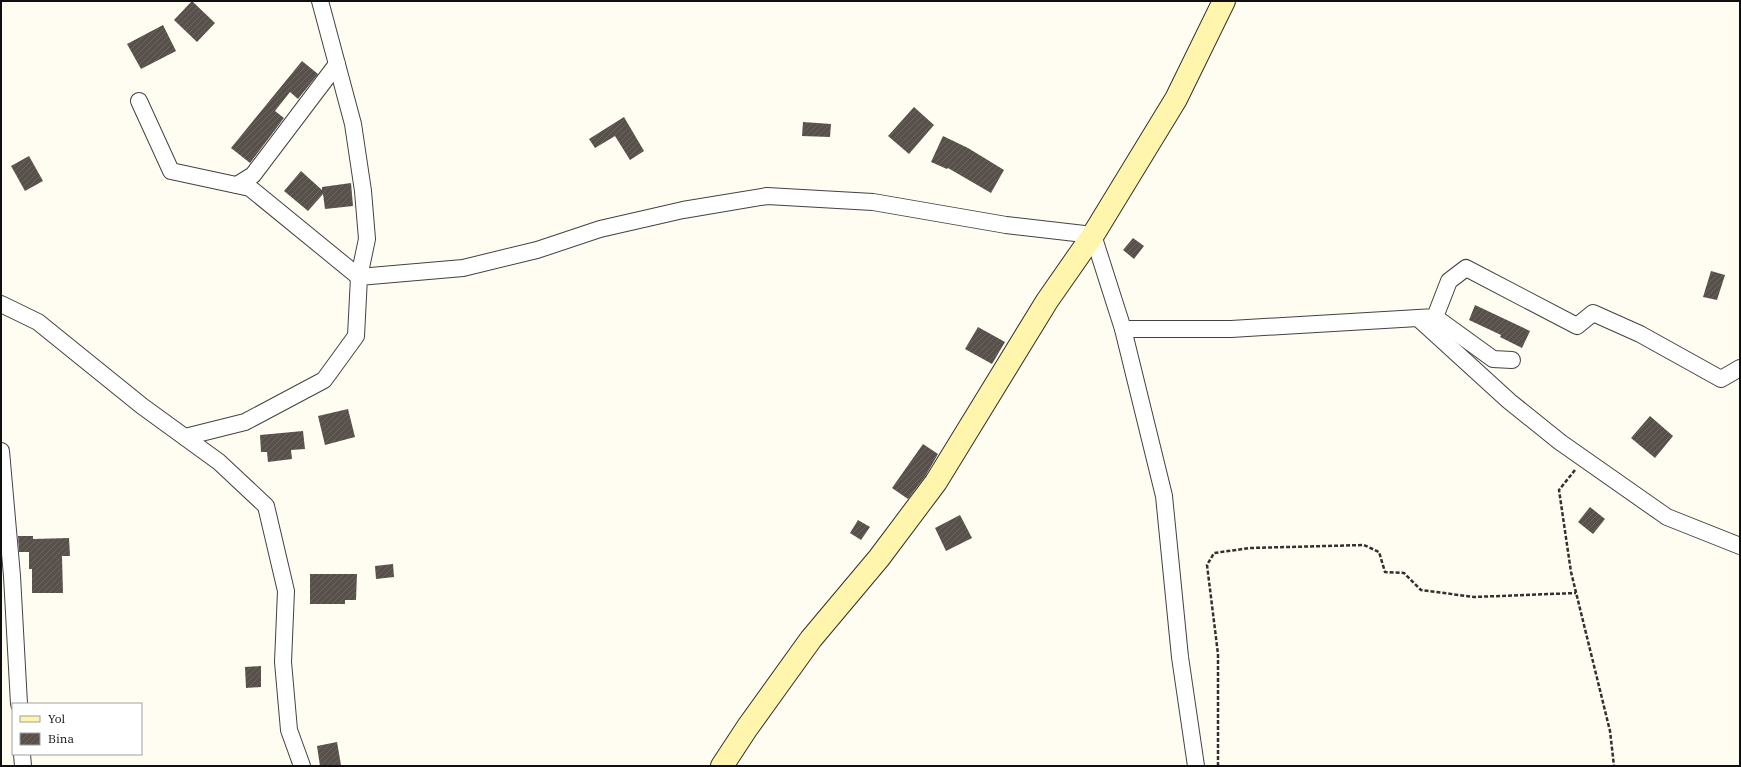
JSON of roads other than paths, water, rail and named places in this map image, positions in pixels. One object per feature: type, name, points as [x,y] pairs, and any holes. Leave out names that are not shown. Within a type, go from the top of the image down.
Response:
[{"type":"street","points":[[186,437],[245,422],[324,380],[356,336],[359,277],[367,239],[363,192],[353,124],[320,1]]},
{"type":"street","points":[[722,766],[747,728],[811,639],[879,558],[936,482],[1047,301],[1093,235],[1176,99],[1224,1]]},
{"type":"street","points":[[237,185],[253,175],[337,64]]},
{"type":"street","points":[[139,101],[171,171],[250,188],[359,277],[463,268],[538,250],[608,227],[683,210],[767,196],[874,202],[1006,225],[1093,235]]},
{"type":"street","points":[[1093,235],[1123,329],[1164,496],[1180,658],[1196,766]]},
{"type":"street","points":[[1435,317],[1449,281],[1466,268],[1577,326],[1593,313],[1640,334],[1721,379],[1740,368]]},
{"type":"street","points":[[1,304],[38,322],[142,406],[219,462],[266,506],[286,591],[284,670],[289,730],[302,766]]},
{"type":"street","points":[[1123,329],[1231,329],[1435,317],[1493,359],[1512,360]]},
{"type":"street","points":[[1418,318],[1509,401],[1560,442],[1667,517],[1740,546]]},
{"type":"street","points":[[1,451],[12,576],[19,703]]},
{"type":"street","points":[[22,755],[23,766]]}]
